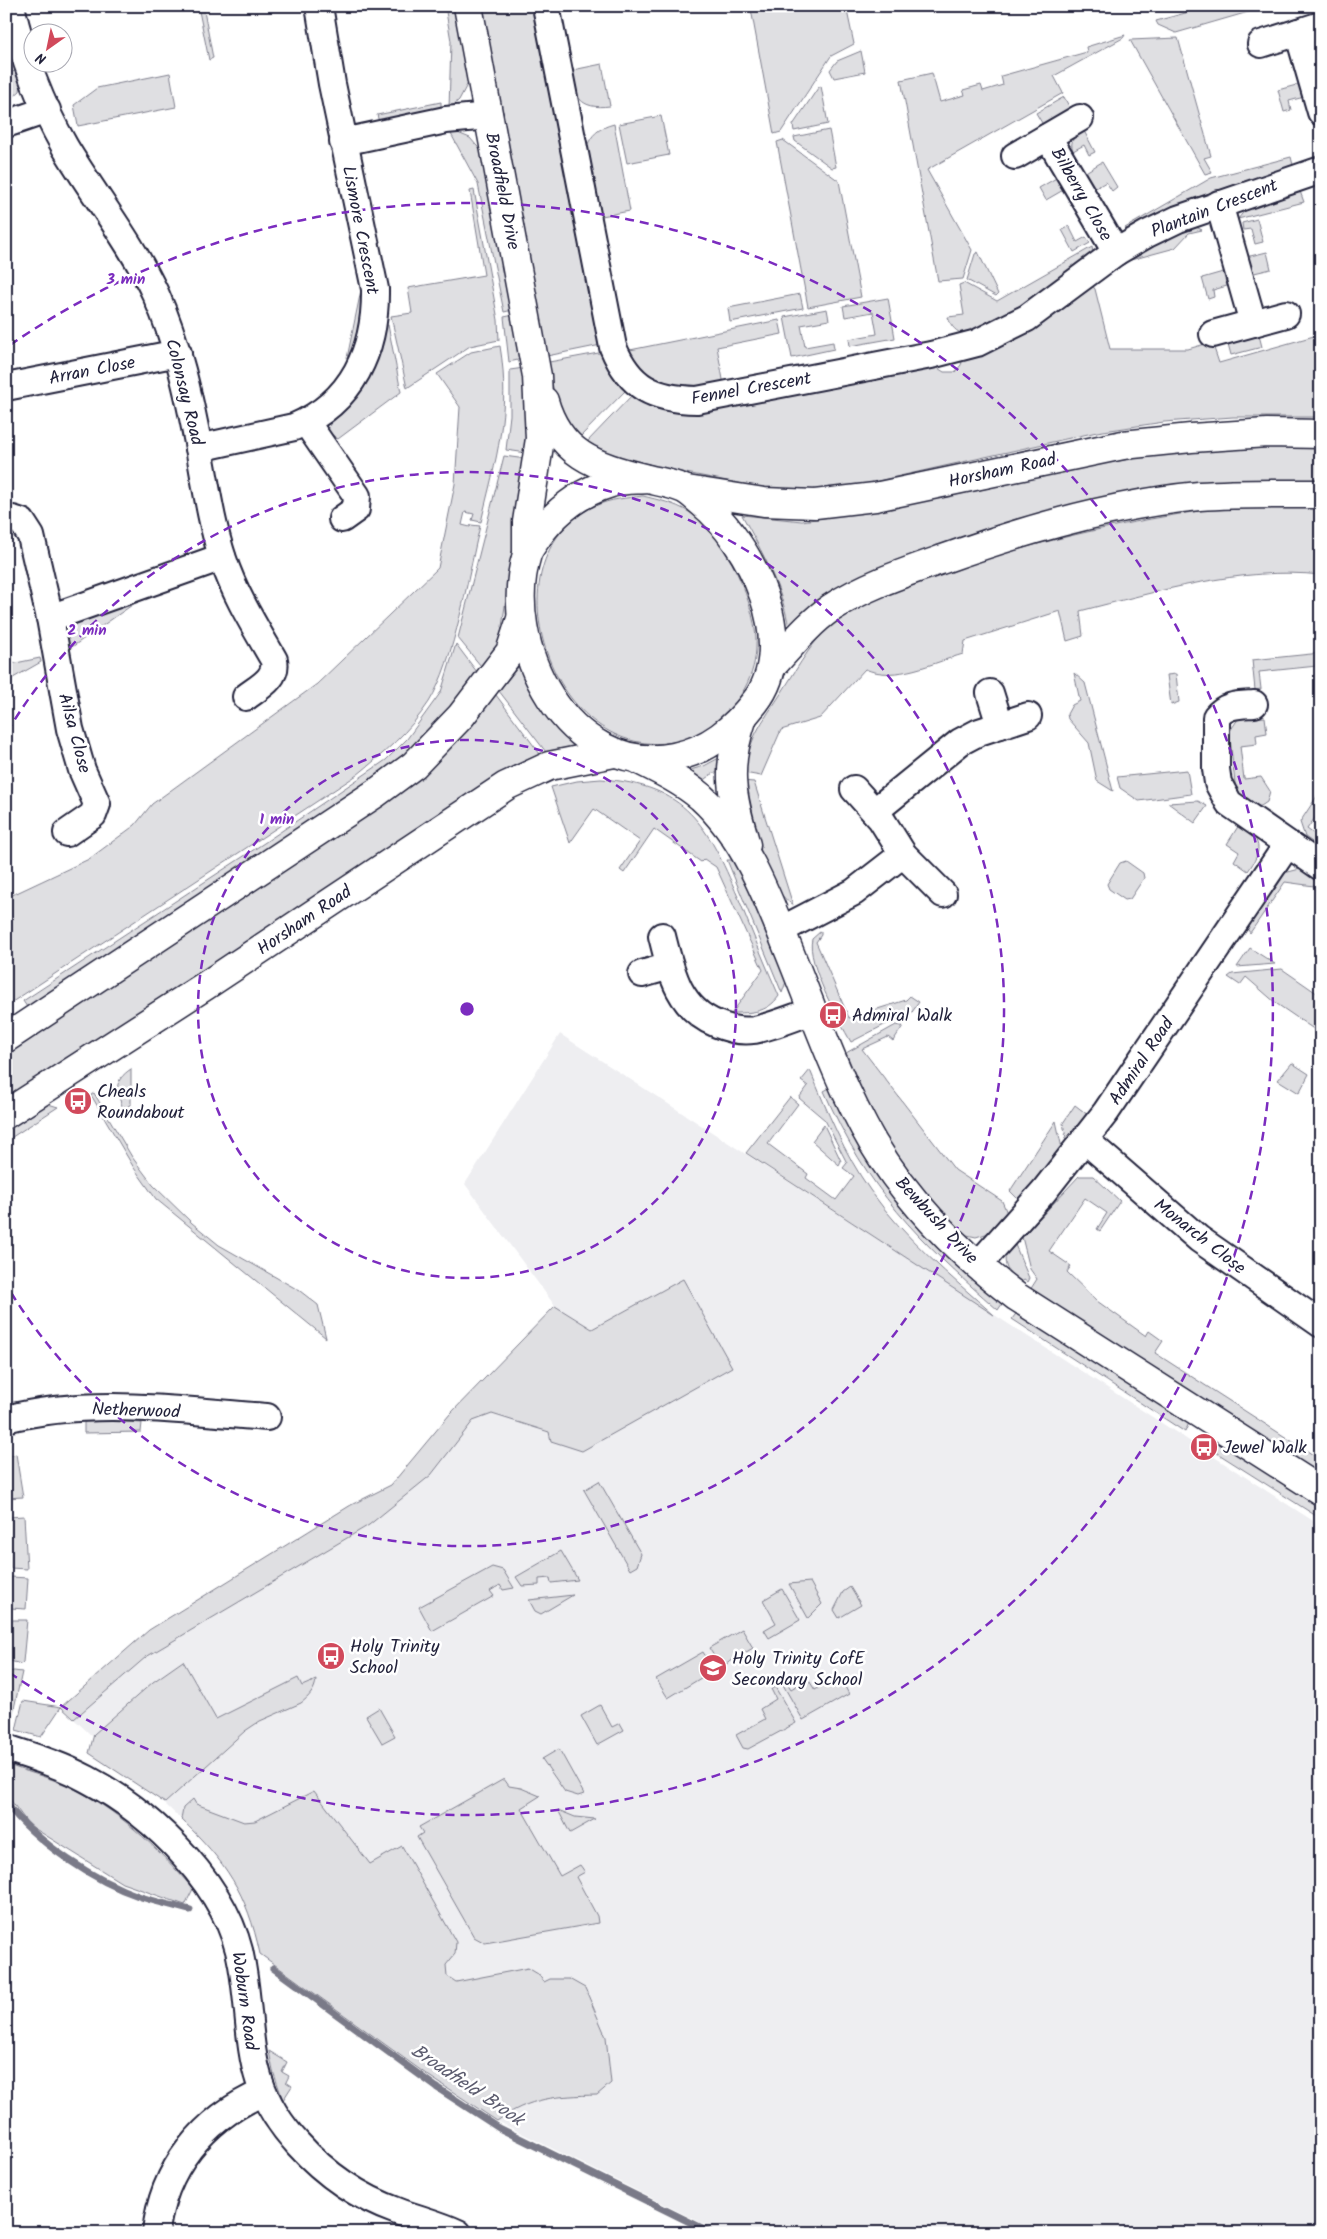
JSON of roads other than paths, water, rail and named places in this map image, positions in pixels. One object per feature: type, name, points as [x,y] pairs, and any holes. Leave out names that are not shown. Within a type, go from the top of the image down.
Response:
[{"type":"main road","name":"Broadfield Drive","points":[[468,6],[537,376],[546,409],[562,439],[593,463],[610,470],[685,490]]},
{"type":"main road","name":"Broadfield Drive","points":[[521,619],[527,552],[527,522],[540,439],[537,376]]},
{"type":"main road","name":"Horsham Road","points":[[685,490],[764,502],[815,504],[875,497],[1123,446],[1267,433],[1321,434]]},
{"type":"main road","points":[[527,552],[551,518],[577,497],[612,482],[648,479]]},
{"type":"main road","points":[[685,490],[713,512],[732,533],[755,576],[769,610],[772,637],[772,666],[761,695],[743,718],[733,745],[730,777],[737,814],[750,861]]},
{"type":"main road","points":[[772,666],[806,630],[829,610],[855,593],[961,553],[1044,527],[1123,507],[1199,496],[1321,494]]},
{"type":"main road","points":[[6,1038],[368,798],[414,765],[461,716],[489,682],[510,652],[521,619]]},
{"type":"main road","name":"Bewbush Drive","points":[[521,619],[527,643],[538,672],[566,720],[587,738],[674,778],[702,798],[750,861],[841,1078],[873,1142],[920,1206],[978,1264],[1017,1297],[1321,1491]]},
{"type":"main road","name":"Horsham Road","points":[[6,1114],[205,986],[506,786],[549,766],[627,757],[662,759],[684,755],[706,746],[724,735],[743,718]]},
{"type":"street","name":"Colonsay Road","points":[[11,6],[16,27],[47,110],[64,145],[141,266],[156,296],[178,353],[222,557],[231,580],[276,667],[268,680],[246,697]]},
{"type":"street","name":"Lismore Crescent","points":[[199,448],[294,427],[306,422],[336,399],[351,382],[362,364],[371,339],[375,317],[374,289],[343,142],[319,6]]},
{"type":"street","name":"Fennel Crescent","points":[[546,6],[613,347],[628,373],[647,391],[669,398],[697,400],[956,349],[977,343],[1012,327],[1063,292]]},
{"type":"street","points":[[1261,44],[1309,29],[1321,112]]},
{"type":"street","points":[[6,124],[47,110]]},
{"type":"street","name":"Lismore Crescent","points":[[343,142],[446,120],[489,116]]},
{"type":"street","points":[[1015,156],[1080,118]]},
{"type":"street","name":"Bilberry Close","points":[[1048,137],[1116,252]]},
{"type":"street","name":"Plantain Crescent","points":[[1063,292],[1116,252],[1178,219],[1321,170]]},
{"type":"street","points":[[1219,204],[1253,324]]},
{"type":"street","points":[[1213,334],[1286,314]]},
{"type":"street","name":"Arran Close","points":[[6,387],[178,353]]},
{"type":"street","points":[[306,422],[357,496],[356,509],[342,519]]},
{"type":"street","name":"Ailsa Close","points":[[6,520],[12,519],[22,522],[28,528],[50,618],[70,729],[82,770],[97,804],[93,815],[67,833]]},
{"type":"street","points":[[50,618],[222,557]]},
{"type":"street","points":[[990,694],[1000,725]]},
{"type":"street","points":[[1254,704],[1229,706],[1221,710],[1216,717],[1216,769],[1218,783],[1229,803],[1321,867]]},
{"type":"street","points":[[875,811],[960,742],[1000,725],[1028,716]]},
{"type":"street","points":[[854,789],[875,811],[903,854],[943,894]]},
{"type":"street","name":"Admiral Road","points":[[978,1264],[1013,1227],[1085,1140],[1287,845]]},
{"type":"street","points":[[780,930],[835,904],[854,892],[903,854]]},
{"type":"street","points":[[662,936],[679,991],[691,1008],[710,1021],[727,1028],[744,1031],[813,1011]]},
{"type":"street","points":[[642,974],[670,966]]},
{"type":"street","name":"Monarch Close","points":[[1085,1140],[1199,1239],[1321,1324]]},
{"type":"street","name":"Netherwood","points":[[6,1419],[88,1407],[267,1416]]},
{"type":"street","name":"Woburn Road","points":[[6,1748],[60,1766],[89,1780],[116,1798],[152,1824],[200,1874],[221,1902],[233,1930],[242,1964],[253,2064],[262,2093],[297,2143],[339,2182],[361,2196],[458,2233]]},
{"type":"street","points":[[156,2233],[166,2188],[192,2144],[229,2110],[262,2093]]},
{"type":"waterway","points":[[6,1803],[19,1818],[50,1846],[86,1871],[141,1897],[190,1910]]},
{"type":"waterway","name":"Broadfield Brook","points":[[273,1968],[436,2087],[499,2128],[712,2233]]},
{"type":"place","name":"Admiral Walk","points":[[833,1015]]},
{"type":"place","name":"Cheals Roundabout","points":[[78,1101]]},
{"type":"place","name":"Jewel Walk","points":[[1204,1447]]},
{"type":"place","name":"Holy Trinity School","points":[[331,1656]]},
{"type":"place","name":"Holy Trinity CofE Secondary School","points":[[713,1668]]}]
